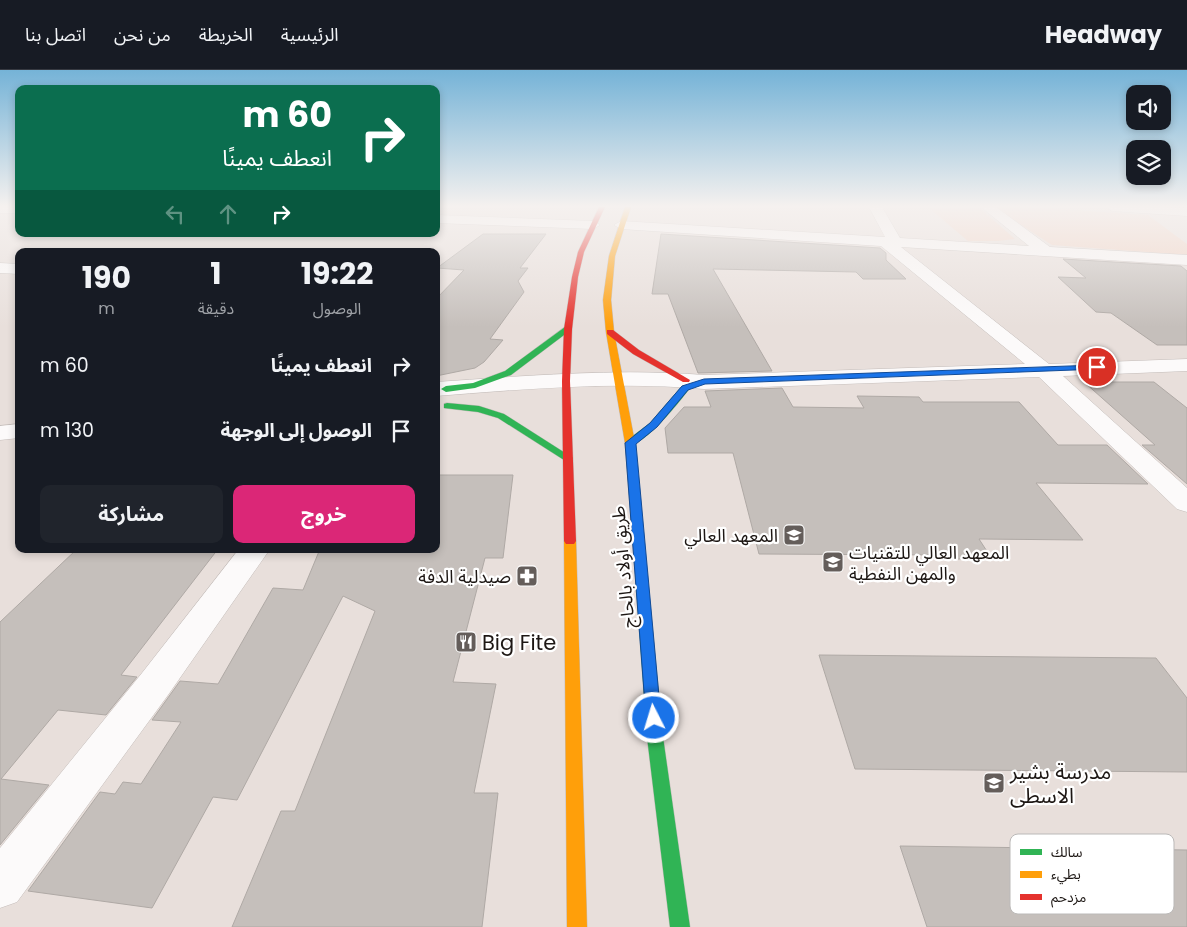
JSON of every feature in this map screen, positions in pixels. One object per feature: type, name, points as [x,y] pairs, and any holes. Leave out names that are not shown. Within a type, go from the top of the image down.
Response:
[{"type":"main road","points":[[577,927],[566,389],[571,299],[583,247]]},
{"type":"main road","name":"طريق أولاد بالحاج","points":[[615,247],[607,300],[610,332],[630,443],[655,737],[680,927]]},
{"type":"main road","points":[[441,398],[474,384],[508,374],[568,329]]},
{"type":"main road","points":[[610,332],[636,352],[692,383],[653,425],[630,443]]},
{"type":"main road","points":[[441,398],[501,416],[568,458]]},
{"type":"street","points":[[897,247],[1043,369],[1187,503]]},
{"type":"street","points":[[977,247],[1187,260]]},
{"type":"street","points":[[1041,247],[1046,251]]},
{"type":"street","points":[[0,268],[15,269]]},
{"type":"street","points":[[441,398],[566,389],[620,388],[692,383],[1187,364]]},
{"type":"street","points":[[0,433],[15,431]]},
{"type":"street","points":[[0,885],[155,684],[252,553]]},
{"type":"shaded area","points":[[1079,247],[1187,247],[1187,255]]},
{"type":"building","points":[[465,247],[536,247],[520,268],[528,268],[518,281],[524,292],[490,339],[503,340],[484,362],[475,368],[440,375],[440,295],[464,270],[440,268],[440,266]]},
{"type":"building","points":[[659,247],[880,248],[886,253],[886,260],[906,279],[863,279],[856,272],[713,269],[772,371],[698,373],[668,294],[652,294]]},
{"type":"building","points":[[1063,259],[1181,266],[1187,271],[1187,345],[1157,345],[1111,313],[1096,312],[1058,277],[1086,278]]},
{"type":"building","points":[[1084,382],[1154,382],[1187,408],[1187,484],[1142,445],[1155,445]]},
{"type":"building","points":[[782,388],[793,407],[864,408],[857,396],[919,397],[923,402],[1019,402],[1058,445],[1107,445],[1148,484],[1036,483],[1083,540],[979,539],[992,559],[938,559],[936,555],[759,554],[733,453],[668,453],[665,428],[684,407],[711,407],[705,391]]},
{"type":"building","points":[[440,475],[513,475],[503,558],[485,558],[453,682],[496,684],[474,793],[498,793],[482,927],[232,927],[281,811],[295,811],[375,611],[343,596],[237,800],[213,797],[152,908],[28,891],[100,792],[115,794],[123,782],[141,784],[181,722],[152,720],[180,681],[218,684],[273,588],[303,590],[318,553],[440,553]]},
{"type":"building","points":[[73,553],[215,553],[121,675],[137,677],[106,715],[58,710],[1,779],[49,785],[0,845],[0,622]]},
{"type":"building","points":[[819,655],[1156,658],[1187,698],[1187,772],[855,769]]},
{"type":"building","points":[[900,846],[1010,848],[1010,914],[1174,914],[1174,850],[1187,850],[1187,927],[927,927]]},
{"type":"traffic: fast","points":[[446,389],[475,385],[508,373],[568,329]]},
{"type":"traffic: fast","points":[[630,443],[653,425],[685,388]]},
{"type":"traffic: fast","points":[[447,406],[479,409],[501,416],[568,458]]},
{"type":"traffic: fast","points":[[641,573],[655,737],[680,927]]},
{"type":"traffic: slow","points":[[615,247],[612,256],[607,300],[610,332],[630,443],[641,573]]},
{"type":"traffic: slow","points":[[570,541],[577,927]]},
{"type":"traffic: jam","points":[[570,541],[566,381],[568,329],[575,277],[583,247]]},
{"type":"traffic: jam","points":[[610,332],[636,352],[686,380]]},
{"type":"place","name":"المعهد العالي","points":[[794,535]]},
{"type":"place","name":"المعهد العالي للتقنيات والمهن النفطية","points":[[833,562]]},
{"type":"place","name":"صيدلية الدفة","points":[[527,576]]},
{"type":"place","name":"Big Fite","points":[[466,642]]},
{"type":"place","name":"مدرسة بشير الاسطى","points":[[994,783]]},
{"type":"route","points":[[654,718],[630,443],[653,425],[685,388],[704,382],[1097,367]]}]
